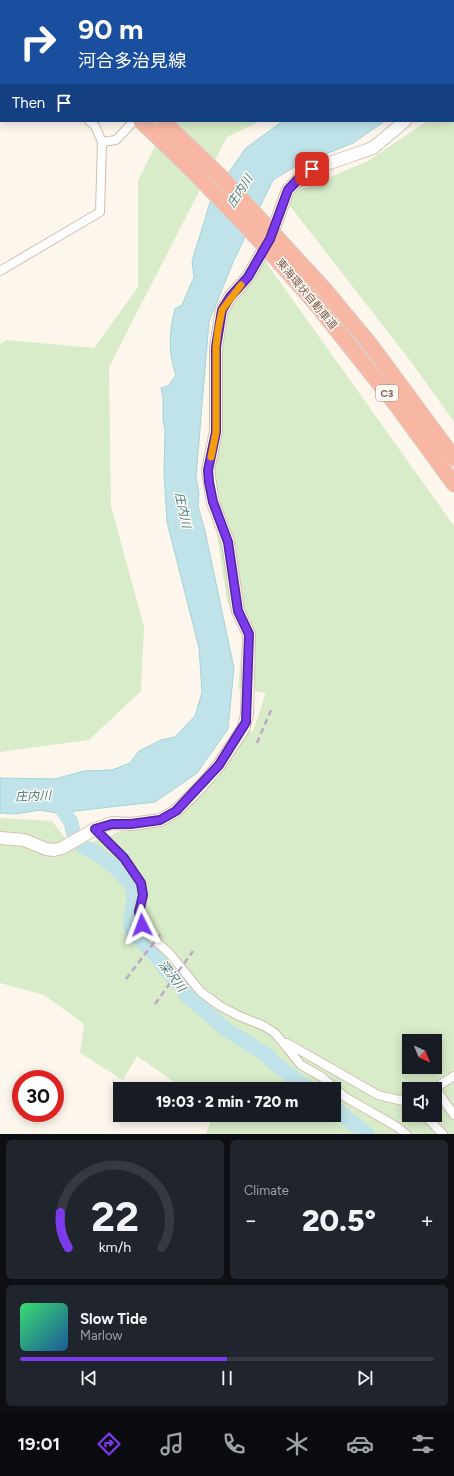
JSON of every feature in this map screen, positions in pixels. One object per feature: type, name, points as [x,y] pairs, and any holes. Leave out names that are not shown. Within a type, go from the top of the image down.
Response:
[{"type":"highway","name":"東海環状自動車道","points":[[142,122],[244,223],[317,305],[398,407],[454,484]]},
{"type":"highway","name":"東海環状自動車道","points":[[164,122],[221,177],[326,290],[372,347],[454,458]]},
{"type":"main road","points":[[0,838],[24,840],[46,849],[54,850],[68,845],[92,831],[112,824],[131,824],[160,820],[176,811],[219,765],[246,722],[249,634],[238,611],[228,542],[213,502],[208,470],[216,432],[216,347],[222,310],[230,297],[248,277],[270,239],[288,190],[302,175],[312,169],[373,148],[404,122]]},
{"type":"street","points":[[0,271],[100,212],[102,142],[95,126],[90,122]]},
{"type":"street","points":[[102,142],[116,140],[133,122]]},
{"type":"street","points":[[92,831],[124,858],[141,883],[143,895],[139,912],[142,925],[147,933],[170,954],[201,992],[220,1006],[239,1016],[264,1026],[282,1040],[378,1095],[402,1101]]},
{"type":"street","points":[[282,1040],[301,1065],[322,1077],[345,1097],[396,1126],[406,1134]]},
{"type":"street","points":[[454,1076],[435,1088],[454,1115]]},
{"type":"street","points":[[431,1122],[443,1134]]},
{"type":"green space","points":[[167,122],[259,122],[227,137],[109,367],[111,506],[144,627],[141,691],[89,740],[0,752],[0,345],[6,340],[94,348],[138,287],[138,181]]},
{"type":"green space","points":[[426,122],[454,122],[454,422],[412,363],[283,197],[368,161]]},
{"type":"green space","points":[[260,254],[454,526],[454,1134],[206,1134],[210,1122],[341,1122],[341,1082],[174,1082],[137,1056],[123,1080],[80,1053],[84,1024],[44,995],[0,983],[0,818],[52,821],[72,847],[105,838],[187,800],[235,733],[253,731],[266,693],[238,689],[243,632],[227,601],[207,468],[216,334]]},
{"type":"water","name":"庄内川","points":[[282,122],[384,122],[353,143],[296,166],[273,180],[234,260],[209,321],[196,477],[199,493],[198,506],[205,531],[234,668],[228,729],[197,773],[155,802],[57,813],[40,810],[16,814],[0,813],[0,778],[55,779],[84,771],[112,770],[130,763],[139,751],[161,740],[175,737],[195,716],[202,692],[199,648],[167,522],[164,474],[165,430],[161,388],[168,386],[176,375],[173,367],[170,342],[173,317],[175,309],[182,305],[194,277],[192,261],[212,196],[246,148]]},
{"type":"waterway","name":"深沢川","points":[[64,796],[62,809],[71,822],[74,836],[84,847],[96,853],[116,868],[133,887],[134,900],[130,924],[133,932],[181,985],[186,995],[227,1030],[267,1055],[275,1064],[299,1082]]},
{"type":"waterway","name":"深沢川","points":[[341,1114],[367,1134]]},
{"type":"railway","points":[[257,743],[271,710]]},
{"type":"railway","points":[[126,979],[162,932]]},
{"type":"railway","points":[[155,1004],[193,951]]},
{"type":"slow traffic","points":[[211,457],[216,432],[216,347],[218,330],[222,310],[230,297],[241,285]]},
{"type":"route","points":[[142,925],[139,912],[143,895],[141,883],[124,858],[101,838],[95,829],[121,822],[131,824],[160,820],[176,811],[219,765],[246,722],[250,641],[249,634],[238,611],[228,542],[213,502],[208,470],[216,432],[216,347],[218,330],[222,310],[230,297],[248,277],[270,239],[288,190],[302,175],[312,169]]}]
